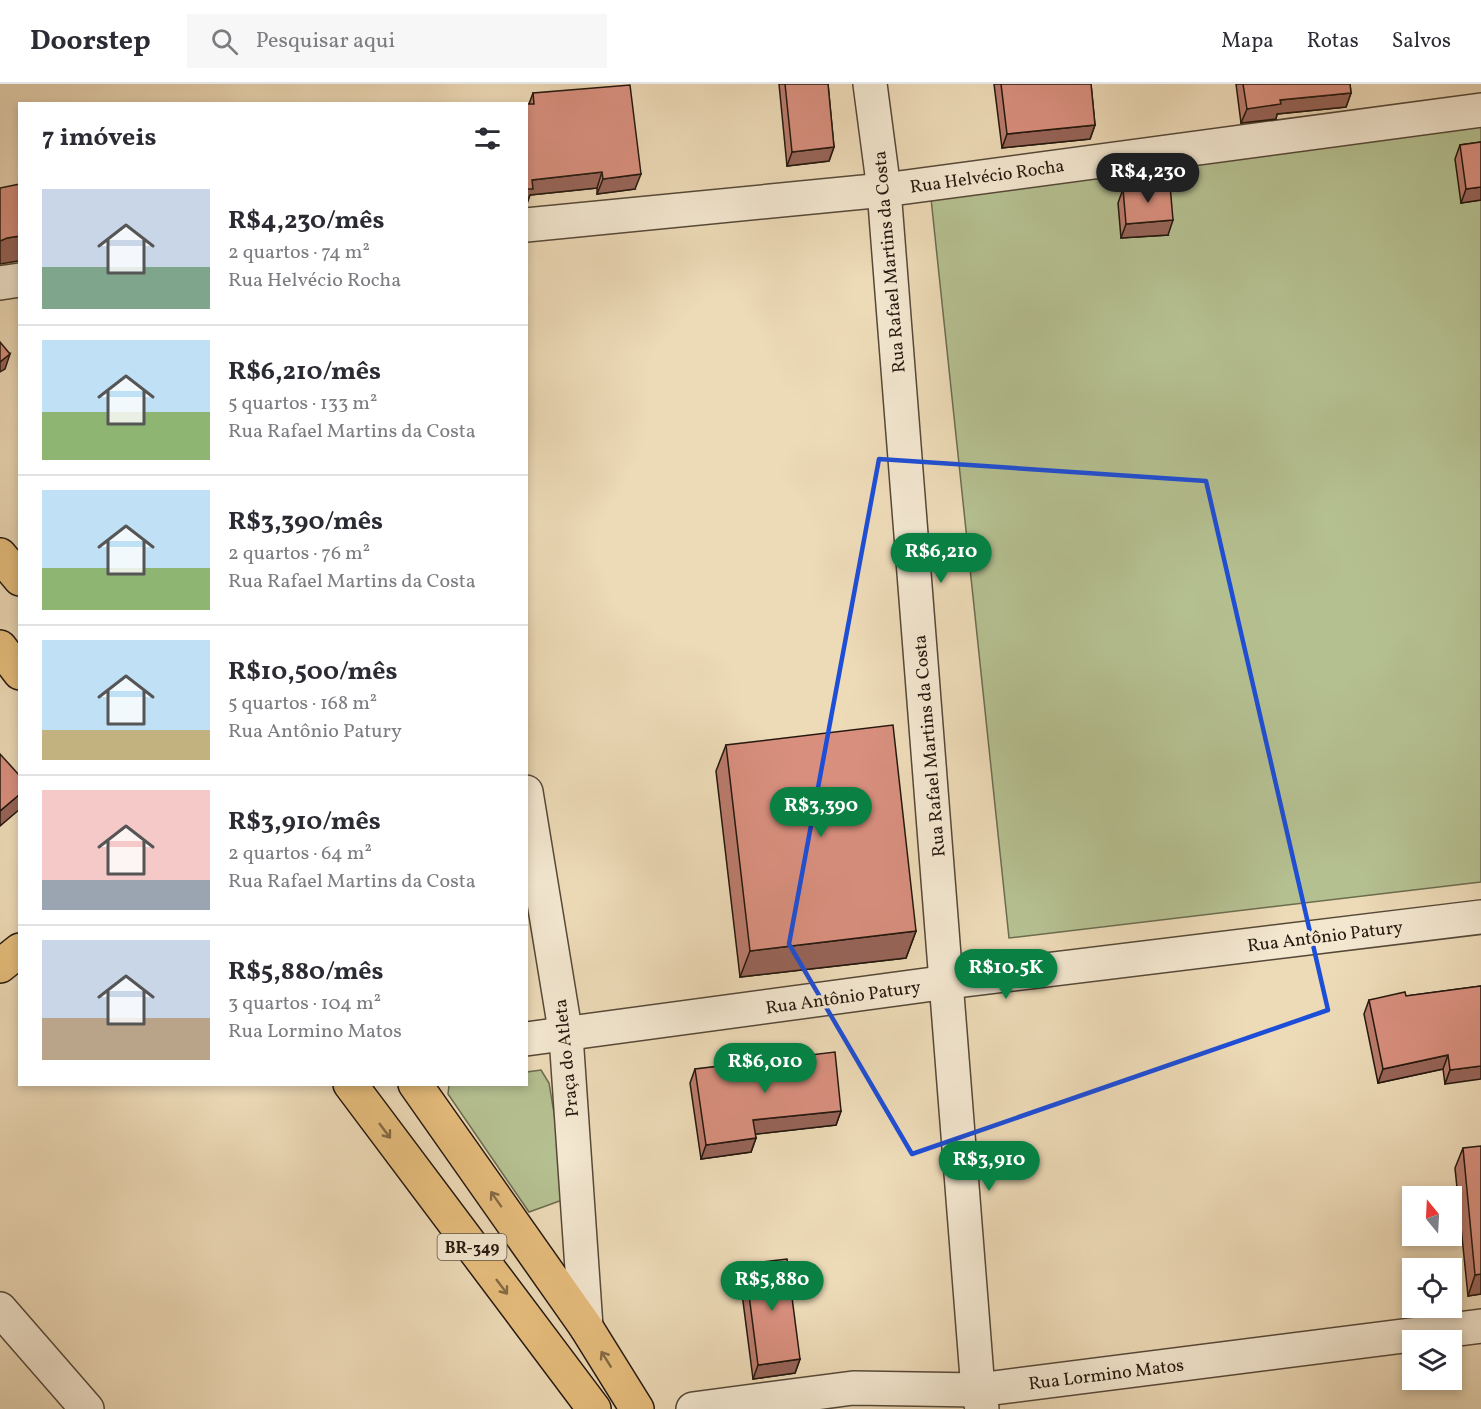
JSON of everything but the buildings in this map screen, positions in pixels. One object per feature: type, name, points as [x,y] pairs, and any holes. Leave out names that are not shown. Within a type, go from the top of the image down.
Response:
[{"type":"main road","points":[[0,555],[18,577]]},
{"type":"main road","points":[[0,647],[18,671]]},
{"type":"main road","points":[[0,966],[18,952]]},
{"type":"main road","name":"BR-349","points":[[352,1086],[594,1409]]},
{"type":"main road","name":"BR-349","points":[[416,1086],[586,1327],[637,1409]]},
{"type":"street","name":"Rua Rafael Martins da Costa","points":[[870,84],[884,190],[980,1400]]},
{"type":"street","name":"Rua Helvécio Rocha","points":[[528,225],[884,190],[1481,110]]},
{"type":"street","points":[[0,283],[18,280]]},
{"type":"street","name":"Praça do Atleta","points":[[528,804],[566,1036],[586,1327]]},
{"type":"street","name":"Rua Antônio Patury","points":[[528,1039],[566,1036],[948,982],[1481,917]]},
{"type":"street","points":[[0,1309],[87,1409]]},
{"type":"street","name":"Rua Lormino Matos","points":[[693,1409],[853,1388],[980,1400],[1481,1326]]},
{"type":"highlighted area","points":[[879,459],[1206,481],[1328,1010],[912,1154],[789,944]]},
{"type":"green space","points":[[1481,119],[1481,882],[1009,938],[930,189]]},
{"type":"green space","points":[[541,1070],[549,1083],[568,1198],[529,1212],[448,1094],[449,1086],[528,1086],[528,1072]]}]
